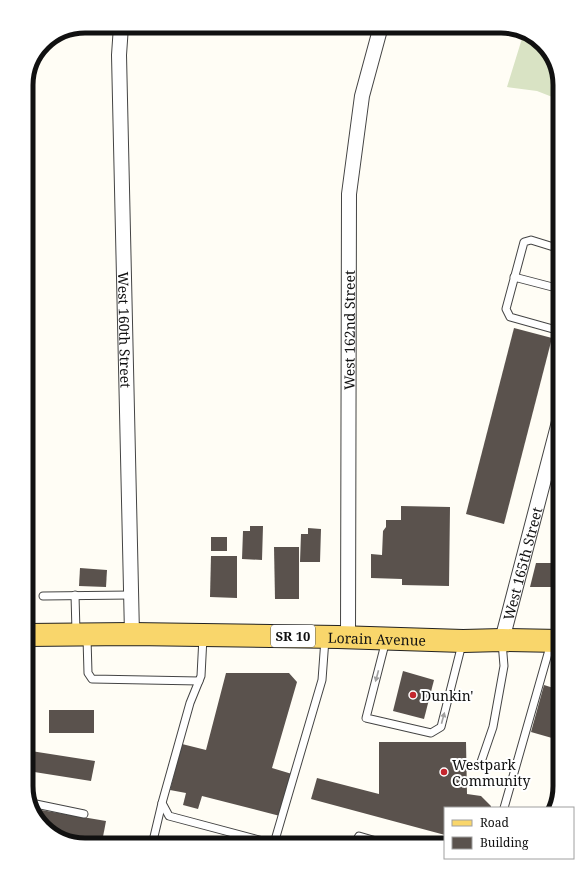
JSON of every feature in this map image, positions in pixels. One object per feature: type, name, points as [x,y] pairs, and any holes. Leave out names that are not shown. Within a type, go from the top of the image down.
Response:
[{"type":"main road","name":"Lorain Avenue","points":[[33,635],[132,634],[326,636],[463,641],[553,641]]},
{"type":"street","name":"West 160th Street","points":[[121,33],[119,55],[132,634]]},
{"type":"street","name":"West 162nd Street","points":[[348,637],[349,194],[362,96],[379,33]]},
{"type":"street","name":"West 165th Street","points":[[502,640],[553,445]]},
{"type":"lane","points":[[553,246],[531,240],[524,242],[506,309],[510,317],[553,328]]},
{"type":"lane","points":[[514,277],[553,287]]},
{"type":"lane","points":[[75,595],[88,673],[92,679],[199,681]]},
{"type":"lane","points":[[43,596],[131,595]]},
{"type":"lane","points":[[154,838],[190,702],[201,676],[203,635]]},
{"type":"lane","points":[[276,838],[322,680],[326,636]]},
{"type":"lane","points":[[387,638],[366,718],[431,733],[441,727],[463,641]]},
{"type":"lane","points":[[481,762],[493,727],[504,666],[502,640]]},
{"type":"lane","points":[[504,807],[553,651]]},
{"type":"lane","points":[[162,803],[169,816],[252,838]]},
{"type":"lane","points":[[37,805],[84,814]]},
{"type":"green space","points":[[522,38],[538,48],[546,59],[553,78],[553,97],[537,91],[507,87]]},
{"type":"building","points":[[514,328],[552,338],[504,524],[466,514]]},
{"type":"building","points":[[401,506],[450,507],[449,586],[402,585],[402,579],[371,578],[371,554],[382,555],[383,531],[386,527],[386,520],[401,520]]},
{"type":"building","points":[[250,526],[263,526],[262,560],[242,559],[243,531],[250,531]]},
{"type":"building","points":[[308,528],[321,529],[320,562],[300,562],[301,534],[308,534]]},
{"type":"building","points":[[211,537],[227,537],[227,551],[211,551]]},
{"type":"building","points":[[274,547],[299,547],[299,599],[275,599]]},
{"type":"building","points":[[211,556],[237,556],[237,598],[210,597]]},
{"type":"building","points":[[536,563],[553,563],[553,587],[530,587]]},
{"type":"building","points":[[80,568],[107,570],[106,587],[79,586]]},
{"type":"building","points":[[403,671],[434,680],[424,719],[393,711]]},
{"type":"building","points":[[226,673],[289,673],[297,682],[272,768],[292,774],[280,816],[202,796],[198,809],[183,805],[186,793],[170,790],[182,744],[206,750]]},
{"type":"building","points":[[544,685],[553,688],[553,738],[531,732]]},
{"type":"building","points":[[49,710],[94,710],[94,733],[49,733]]},
{"type":"building","points":[[379,742],[466,742],[467,794],[481,796],[491,807],[444,807],[444,835],[311,799],[317,778],[379,794]]},
{"type":"building","points":[[33,751],[95,761],[91,781],[33,772]]},
{"type":"building","points":[[39,810],[106,821],[103,838],[75,837],[53,827],[48,823]]},
{"type":"place","name":"Dunkin'","points":[[413,695]]},
{"type":"place","name":"Westpark Community","points":[[444,772]]}]
